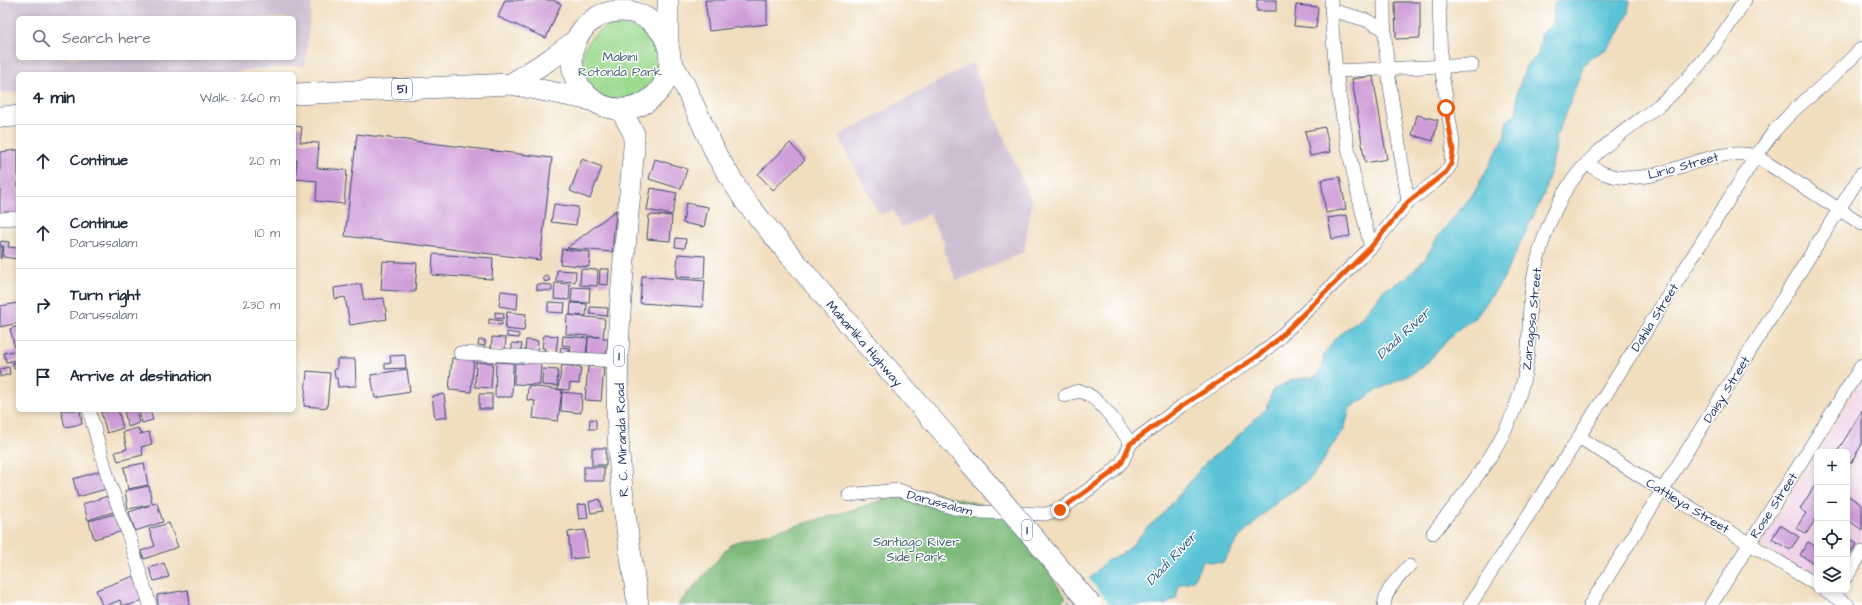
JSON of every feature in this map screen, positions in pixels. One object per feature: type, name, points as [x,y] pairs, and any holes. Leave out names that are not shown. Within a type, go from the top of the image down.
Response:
[{"type":"main road","name":"1","points":[[611,0],[597,16],[584,26],[575,41],[571,57],[573,73],[580,88],[591,100],[605,108],[621,110],[636,107],[650,100],[661,89],[668,75],[668,0]]},
{"type":"main road","name":"1","points":[[597,16],[614,10],[631,11],[647,17],[660,29],[669,52]]},
{"type":"main road","name":"51","points":[[511,84],[552,58],[575,41]]},
{"type":"main road","name":"Maharlika Highway","points":[[669,52],[717,156],[745,201],[814,284],[1091,605]]},
{"type":"main road","name":"51","points":[[296,94],[511,84],[591,100]]},
{"type":"main road","name":"R. C. Miranda Road","points":[[621,110],[634,134],[634,147],[626,242],[619,360],[618,433],[622,492],[638,605]]},
{"type":"main road","points":[[0,117],[16,116]]},
{"type":"street","points":[[1384,0],[1384,29],[1388,68],[1408,202]]},
{"type":"street","name":"Darussalam","points":[[849,495],[898,490],[954,508],[978,512],[1045,514],[1060,510],[1110,474],[1122,462],[1130,444],[1182,406],[1262,352],[1297,322],[1371,247],[1408,202],[1446,172],[1453,157],[1453,143],[1441,66],[1439,0]]},
{"type":"street","name":"Zaragosa Street","points":[[1433,533],[1462,498],[1501,439],[1509,421],[1525,374],[1529,342],[1530,306],[1534,278],[1543,241],[1553,214],[1564,193],[1574,178],[1606,145],[1658,106],[1701,65],[1745,0]]},
{"type":"street","points":[[1371,247],[1359,201],[1335,71],[1331,5],[1384,29]]},
{"type":"street","name":"Dahlia Street","points":[[1470,605],[1579,437],[1756,156],[1775,130],[1794,110],[1829,80],[1862,48]]},
{"type":"street","points":[[1335,71],[1472,65]]},
{"type":"street","name":"Lirio Street","points":[[1588,164],[1608,174],[1619,177],[1636,177],[1651,175],[1722,154],[1744,153],[1756,156]]},
{"type":"street","points":[[1756,156],[1862,224]]},
{"type":"street","name":"Daisy Street","points":[[1590,605],[1862,173]]},
{"type":"street","points":[[0,219],[16,218]]},
{"type":"street","points":[[460,353],[619,360]]},
{"type":"street","name":"Rose Street","points":[[1711,605],[1749,542],[1862,365]]},
{"type":"street","points":[[1065,396],[1083,392],[1092,397],[1103,408],[1130,444]]},
{"type":"street","points":[[90,412],[110,485],[126,527],[150,605]]},
{"type":"street","name":"Cattleya Street","points":[[1579,437],[1814,583]]},
{"type":"street","points":[[1850,571],[1862,552]]},
{"type":"street","points":[[1384,605],[1385,596],[1390,587],[1409,566]]},
{"type":"street","points":[[1832,595],[1848,605]]},
{"type":"shaded area","points":[[0,0],[312,0],[305,65],[229,72],[16,72],[16,92],[0,93]]},
{"type":"shaded area","points":[[972,63],[1032,202],[1024,252],[957,281],[943,249],[944,243],[929,214],[902,228],[893,210],[880,215],[838,136]]},
{"type":"shaded area","points":[[1862,379],[1862,545],[1850,564],[1850,449],[1820,449]]},
{"type":"shaded area","points":[[1814,458],[1814,578],[1761,545]]},
{"type":"green space","name":"Mabini Rotonda Park","points":[[620,25],[635,28],[647,36],[655,48],[658,63],[655,78],[647,90],[635,98],[620,101],[605,98],[593,90],[585,78],[582,63],[585,48],[593,36],[605,28]]},
{"type":"green space","name":"Santiago River Side Park","points":[[909,491],[925,491],[1007,511],[1066,598],[1056,605],[678,605],[732,543],[839,514]]},
{"type":"water","name":"Diadi River","points":[[1558,0],[1630,0],[1628,13],[1619,33],[1608,48],[1591,58],[1583,66],[1556,136],[1555,152],[1544,194],[1502,281],[1477,316],[1456,331],[1422,368],[1374,392],[1350,408],[1344,430],[1329,450],[1322,464],[1308,481],[1280,499],[1239,538],[1223,563],[1203,561],[1193,580],[1179,585],[1176,598],[1165,605],[1065,605],[1106,561],[1127,551],[1146,529],[1163,514],[1208,460],[1224,449],[1267,408],[1273,390],[1292,380],[1317,376],[1323,366],[1324,355],[1336,337],[1361,318],[1385,289],[1406,278],[1425,259],[1439,235],[1474,193],[1504,138],[1507,121],[1517,112],[1517,92],[1526,66],[1538,55],[1542,32],[1552,26],[1554,5]]},
{"type":"pier","points":[[1088,578],[1111,605],[1074,605],[1068,599]]},
{"type":"building","points":[[505,0],[553,0],[561,4],[546,38],[498,17]]},
{"type":"building","points":[[705,0],[767,0],[767,24],[709,31]]},
{"type":"building","points":[[1257,0],[1276,0],[1276,11],[1257,11]]},
{"type":"building","points":[[1395,2],[1420,2],[1420,38],[1396,39]]},
{"type":"building","points":[[1296,5],[1318,7],[1316,28],[1294,26]]},
{"type":"building","points":[[1373,76],[1387,159],[1365,163],[1352,79]]},
{"type":"building","points":[[1417,115],[1438,120],[1433,141],[1412,135]]},
{"type":"building","points":[[296,126],[302,127],[300,142],[319,143],[317,168],[347,170],[344,204],[316,201],[317,181],[296,179]]},
{"type":"building","points":[[1325,127],[1330,152],[1310,156],[1305,131]]},
{"type":"building","points":[[357,134],[552,158],[540,260],[345,236]]},
{"type":"building","points":[[790,143],[805,160],[773,190],[758,174]]},
{"type":"building","points":[[16,150],[16,215],[6,216],[5,212],[0,213],[0,152]]},
{"type":"building","points":[[582,159],[602,167],[590,199],[570,191]]},
{"type":"building","points":[[655,159],[687,169],[681,189],[649,179]]},
{"type":"building","points":[[1340,177],[1346,209],[1326,213],[1321,180]]},
{"type":"building","points":[[651,188],[677,193],[672,215],[647,210]]},
{"type":"building","points":[[686,203],[708,207],[704,227],[683,223]]},
{"type":"building","points":[[554,204],[578,207],[576,225],[551,222]]},
{"type":"building","points":[[616,210],[612,252],[567,248]]},
{"type":"building","points":[[649,215],[672,216],[670,241],[647,239]]},
{"type":"building","points":[[1347,215],[1350,236],[1332,239],[1328,218]]},
{"type":"building","points":[[676,238],[686,239],[685,248],[675,247]]},
{"type":"building","points":[[1,241],[9,242],[8,247],[16,248],[16,259],[3,257],[4,246],[0,246]]},
{"type":"building","points":[[0,247],[3,247],[1,259],[0,258]]},
{"type":"building","points":[[562,249],[590,252],[589,267],[560,264]]},
{"type":"building","points":[[433,254],[493,258],[492,279],[432,275]]},
{"type":"building","points":[[678,254],[705,256],[704,278],[676,277]]},
{"type":"building","points":[[383,261],[417,263],[415,292],[381,290]]},
{"type":"building","points":[[581,269],[598,270],[597,286],[580,285]]},
{"type":"building","points":[[600,269],[609,269],[608,285],[599,284]]},
{"type":"building","points":[[557,270],[576,271],[575,282],[556,281]]},
{"type":"building","points":[[547,275],[550,280],[545,282],[543,278]]},
{"type":"building","points":[[642,276],[705,281],[703,307],[640,303]]},
{"type":"building","points":[[555,283],[570,284],[569,300],[554,299]]},
{"type":"building","points":[[361,284],[364,300],[384,298],[387,319],[350,325],[345,297],[335,299],[334,288]]},
{"type":"building","points":[[537,284],[552,285],[552,291],[537,290]]},
{"type":"building","points":[[572,287],[590,288],[589,303],[571,302]]},
{"type":"building","points":[[501,291],[518,293],[517,309],[499,306]]},
{"type":"building","points":[[548,302],[565,303],[564,313],[548,312]]},
{"type":"building","points":[[16,303],[16,323],[0,327],[0,306]]},
{"type":"building","points":[[571,303],[587,304],[586,316],[570,315]]},
{"type":"building","points":[[590,307],[608,308],[607,316],[590,314]]},
{"type":"building","points":[[495,312],[504,313],[503,319],[495,318]]},
{"type":"building","points":[[507,312],[526,314],[524,331],[505,329]]},
{"type":"building","points":[[567,315],[605,319],[603,338],[608,338],[606,358],[587,357],[588,337],[600,337],[566,334]]},
{"type":"building","points":[[489,319],[502,321],[502,325],[489,324]]},
{"type":"building","points":[[16,327],[15,348],[10,329]]},
{"type":"building","points":[[507,332],[519,334],[519,338],[507,337]]},
{"type":"building","points":[[544,335],[558,336],[556,353],[544,352],[545,348],[542,348]]},
{"type":"building","points":[[563,336],[588,338],[586,355],[570,353],[571,346],[562,345]]},
{"type":"building","points":[[492,337],[506,338],[505,351],[491,350]]},
{"type":"building","points":[[479,340],[485,340],[485,346],[478,345]]},
{"type":"building","points":[[526,340],[538,341],[537,353],[525,351]]},
{"type":"building","points":[[512,343],[522,344],[521,351],[512,350]]},
{"type":"building","points":[[561,347],[569,348],[569,354],[560,353]]},
{"type":"building","points":[[16,350],[16,360],[6,362],[4,353]]},
{"type":"building","points":[[405,355],[406,368],[385,369],[385,364],[391,363],[390,356]]},
{"type":"building","points":[[525,357],[541,358],[540,385],[514,384],[515,363],[525,363]]},
{"type":"building","points":[[452,358],[474,359],[471,392],[449,390]]},
{"type":"building","points":[[337,359],[355,359],[356,386],[338,387],[334,369],[337,369]]},
{"type":"building","points":[[16,362],[16,368],[14,369],[13,363]]},
{"type":"building","points":[[476,362],[493,363],[491,388],[475,387]]},
{"type":"building","points":[[496,362],[513,363],[512,397],[495,397]]},
{"type":"building","points":[[562,365],[581,367],[579,384],[570,383],[569,390],[558,389]]},
{"type":"building","points":[[588,366],[604,367],[601,401],[585,400]]},
{"type":"building","points":[[9,367],[10,374],[0,377],[0,369]]},
{"type":"building","points":[[407,369],[410,392],[375,398],[371,375]]},
{"type":"building","points":[[543,369],[558,370],[557,386],[542,385]]},
{"type":"building","points":[[307,371],[330,373],[327,408],[304,406]]},
{"type":"building","points":[[528,386],[562,390],[558,421],[533,418],[535,401],[527,400]]},
{"type":"building","points":[[562,392],[582,394],[581,413],[561,411]]},
{"type":"building","points":[[444,394],[447,417],[435,419],[432,396]]},
{"type":"building","points":[[479,394],[492,394],[492,409],[479,409]]},
{"type":"building","points":[[1862,411],[1862,444],[1851,463],[1850,449],[1839,449]]},
{"type":"building","points":[[61,412],[80,412],[82,424],[65,427]]},
{"type":"building","points":[[101,412],[119,412],[123,428],[107,433]]},
{"type":"building","points":[[124,412],[136,412],[139,423],[128,427]]},
{"type":"building","points":[[139,412],[151,412],[153,420],[142,423]]},
{"type":"building","points":[[590,419],[596,420],[596,429],[589,429]]},
{"type":"building","points":[[138,428],[140,434],[149,432],[152,444],[141,447],[143,455],[118,461],[115,452],[127,449],[123,432]]},
{"type":"building","points":[[592,448],[606,448],[606,465],[592,465]]},
{"type":"building","points":[[144,463],[148,485],[128,489],[124,467]]},
{"type":"building","points":[[584,467],[604,467],[604,481],[584,481]]},
{"type":"building","points":[[100,471],[106,489],[78,497],[73,479]]},
{"type":"building","points":[[149,486],[152,504],[157,503],[163,522],[135,531],[129,512],[150,505],[128,509],[125,491]]},
{"type":"building","points":[[1814,487],[1814,522],[1806,534],[1796,528],[1806,513],[1800,509]]},
{"type":"building","points":[[111,495],[116,511],[88,520],[83,504]]},
{"type":"building","points":[[1850,497],[1862,505],[1862,530],[1850,521]]},
{"type":"building","points":[[600,499],[603,511],[591,513],[589,502]]},
{"type":"building","points":[[586,504],[588,518],[579,519],[577,505]]},
{"type":"building","points":[[118,513],[123,531],[94,539],[89,521]]},
{"type":"building","points":[[169,523],[178,547],[144,559],[141,551],[155,546],[149,529]]},
{"type":"building","points":[[1780,525],[1799,537],[1790,550],[1772,539]]},
{"type":"building","points":[[585,530],[588,557],[571,559],[568,532]]},
{"type":"building","points":[[1850,538],[1857,544],[1850,552]]},
{"type":"building","points":[[1808,542],[1814,545],[1814,563],[1800,555]]},
{"type":"building","points":[[164,563],[169,577],[154,581],[149,568]]},
{"type":"building","points":[[134,576],[143,600],[130,605],[122,605],[120,600],[108,605],[102,605],[96,590]]},
{"type":"building","points":[[188,590],[190,605],[158,605],[157,595]]},
{"type":"route","points":[[1060,510],[1097,485],[1110,474],[1122,462],[1130,444],[1182,406],[1258,356],[1276,341],[1297,322],[1371,247],[1408,202],[1446,172],[1453,157],[1453,143],[1446,108]]}]
